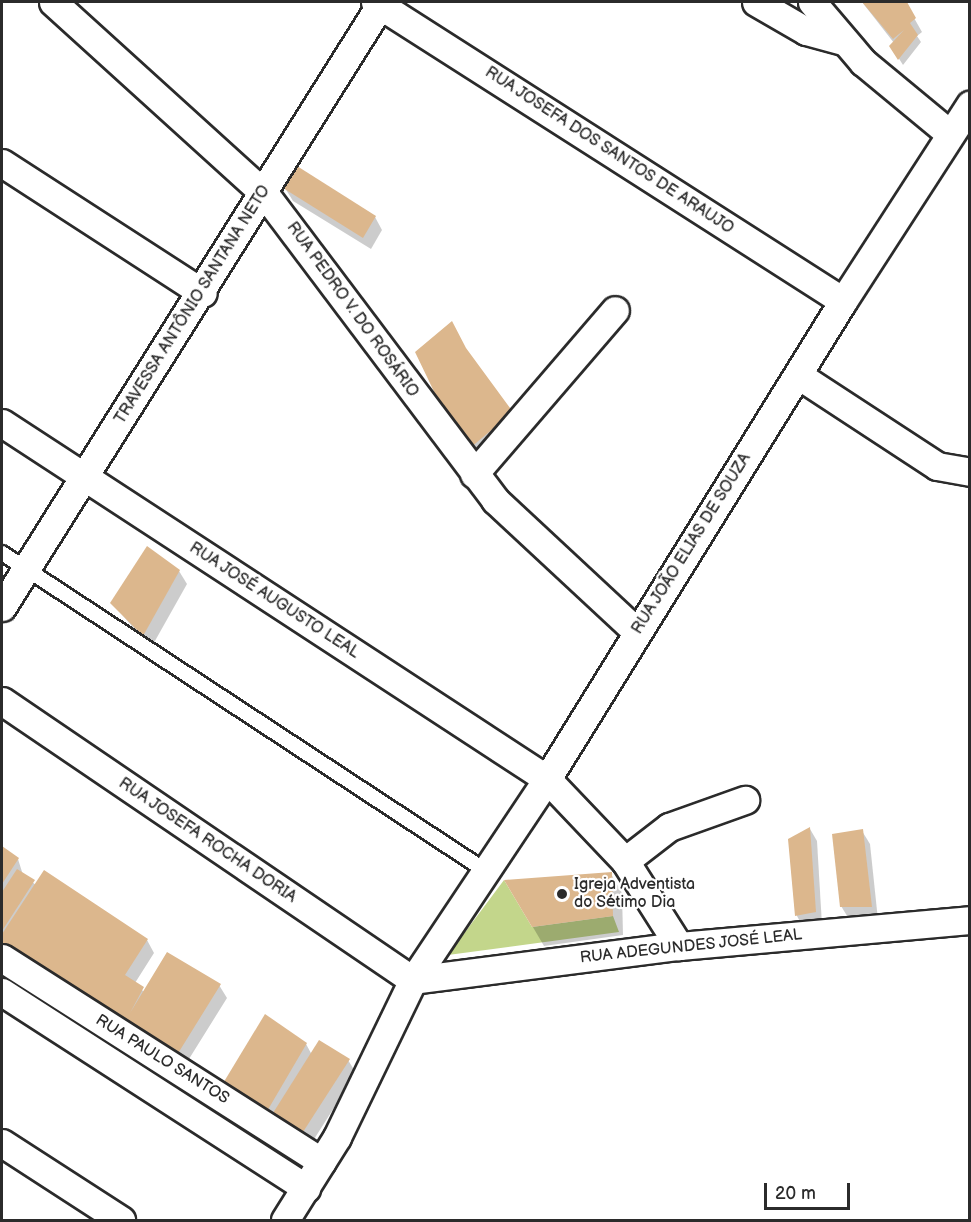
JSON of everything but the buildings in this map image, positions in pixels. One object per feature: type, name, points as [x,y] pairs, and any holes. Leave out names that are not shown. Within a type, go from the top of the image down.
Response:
[{"type":"street","name":"RUA PEDRO V. DO ROSÁRIO","points":[[53,2],[264,193],[474,474],[526,532],[638,632]]},
{"type":"street","points":[[756,2],[806,31],[843,41]]},
{"type":"street","points":[[812,2],[843,41],[886,83],[950,134]]},
{"type":"street","name":"TRAVESSA ANTÔNIO SANTANA NETO","points":[[2,607],[83,477],[203,293],[379,3]]},
{"type":"street","name":"RUA JOSEFA DOS SANTOS DE ARAUJO","points":[[379,3],[843,301]]},
{"type":"street","name":"RUA JOÃO ELIAS DE SOUZA","points":[[285,1221],[322,1162],[413,980],[547,779],[843,301],[969,105]]},
{"type":"street","points":[[2,163],[203,293]]},
{"type":"street","points":[[474,474],[615,310]]},
{"type":"street","points":[[798,375],[936,466],[969,472]]},
{"type":"street","name":"RUA JOSÉ AUGUSTO LEAL","points":[[2,423],[547,779],[625,861],[679,946]]},
{"type":"street","name":"RUA JOSEFA ROCHA DORIA","points":[[2,702],[413,980]]},
{"type":"street","points":[[625,861],[669,827],[745,800]]},
{"type":"street","name":"RUA ADEGUNDES JOSÉ LEAL","points":[[413,980],[679,946],[969,920]]},
{"type":"street","name":"RUA PAULO SANTOS","points":[[2,958],[322,1162]]},
{"type":"street","name":"RUA PAULO SANTOS","points":[[2,992],[306,1188]]},
{"type":"street","points":[[2,1143],[121,1221]]},
{"type":"lane","points":[[2,553],[486,871]]},
{"type":"green space","points":[[504,880],[532,927],[613,916],[619,932],[448,955]]},
{"type":"place","name":"Igreja Adventista do Sétimo Dia","points":[[562,894]]}]
